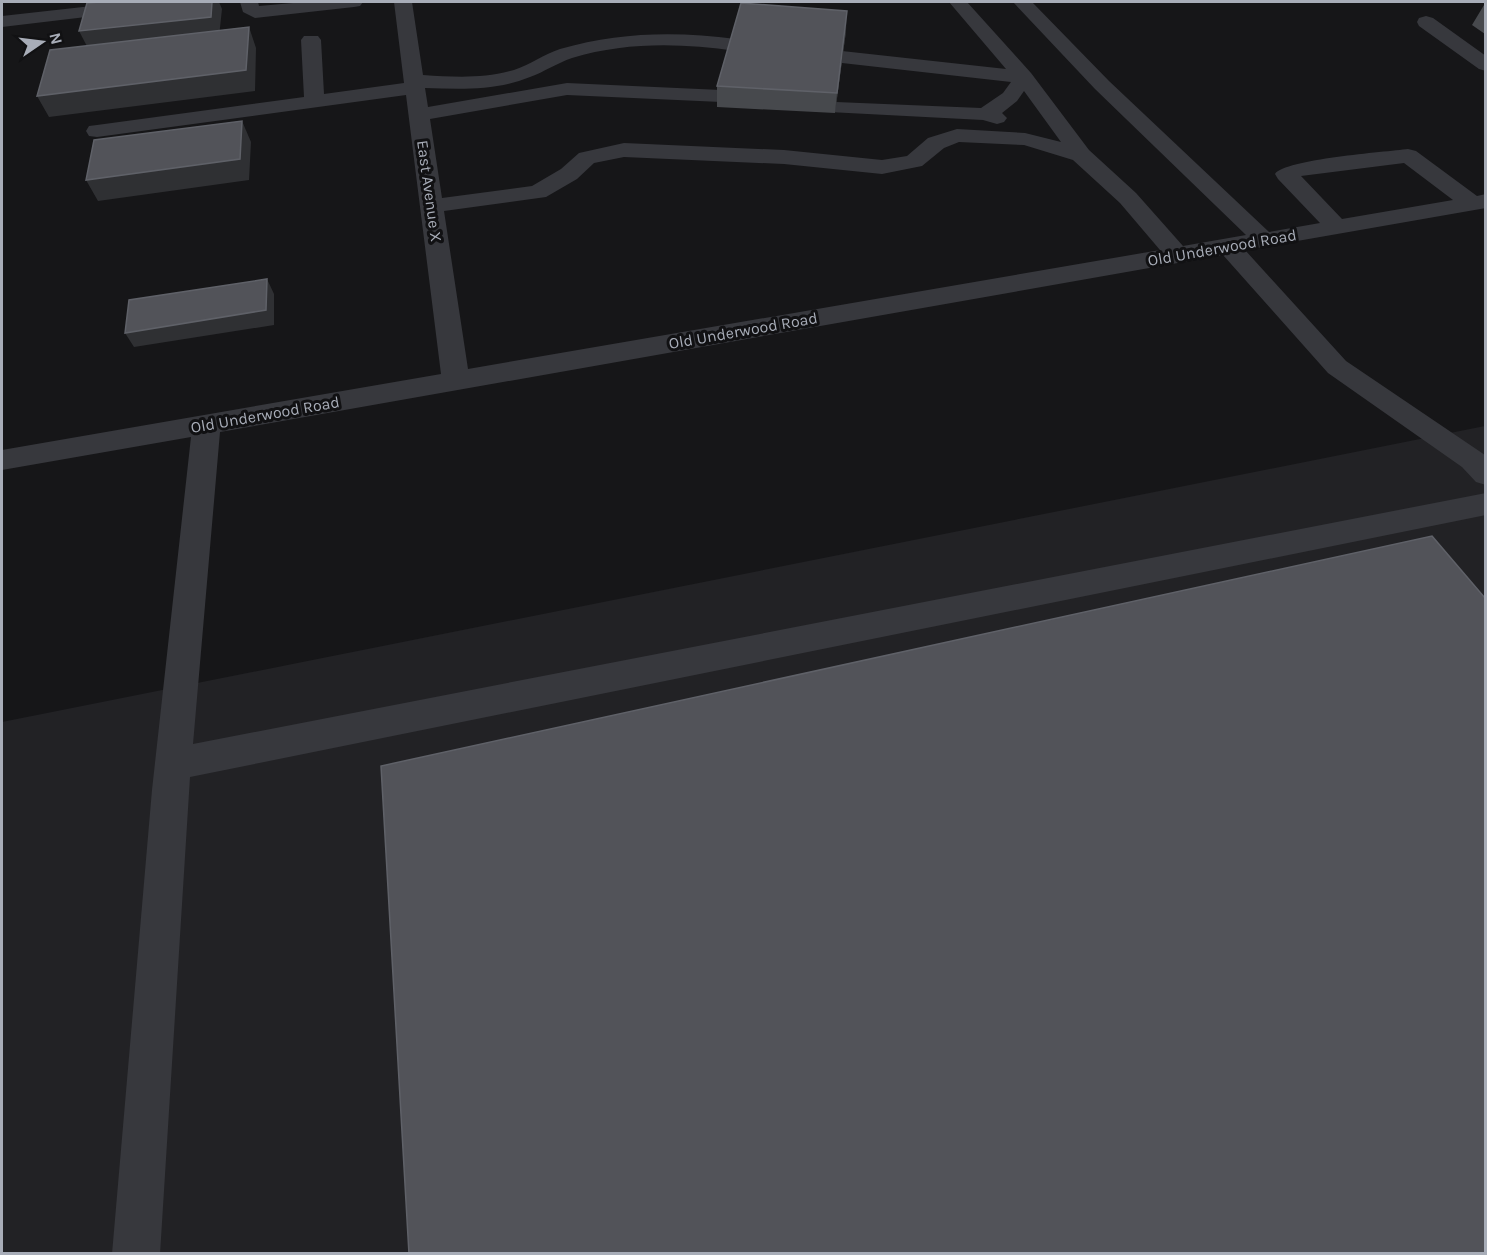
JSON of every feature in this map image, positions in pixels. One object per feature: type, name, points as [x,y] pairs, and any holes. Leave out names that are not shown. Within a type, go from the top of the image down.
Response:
[{"type":"street","points":[[2,22],[170,2]]},
{"type":"street","points":[[249,2],[249,8],[255,12],[354,2]]},
{"type":"street","name":"East Avenue X","points":[[403,2],[456,381]]},
{"type":"street","points":[[954,2],[1024,77],[1081,155],[1128,198],[1177,255]]},
{"type":"street","points":[[1022,2],[1102,85],[1264,240]]},
{"type":"street","points":[[1426,22],[1485,65]]},
{"type":"street","points":[[97,131],[314,102],[415,84],[478,84],[521,74],[564,54],[628,40],[690,39],[735,45]]},
{"type":"street","points":[[311,40],[314,102]]},
{"type":"street","points":[[842,57],[1024,77]]},
{"type":"street","points":[[986,114],[1010,97],[1024,77]]},
{"type":"street","points":[[419,115],[567,89],[721,96]]},
{"type":"street","points":[[836,108],[986,114],[1038,131],[1081,155]]},
{"type":"street","points":[[432,206],[538,192],[568,174],[587,158],[624,150],[784,157],[882,167],[914,161],[936,143],[957,135],[1025,140],[1081,155]]},
{"type":"street","points":[[1337,227],[1286,174],[1296,170],[1408,156],[1479,202]]},
{"type":"street","name":"Old Underwood Road","points":[[2,460],[1479,202]]},
{"type":"street","points":[[1228,246],[1337,367],[1472,460],[1485,474]]},
{"type":"street","points":[[136,1254],[173,764],[207,424]]},
{"type":"street","points":[[173,764],[1485,504]]},
{"type":"shaded area","points":[[1485,426],[1485,1253],[2,1254],[2,722]]},
{"type":"building","points":[[212,2],[211,17],[79,31],[87,3]]},
{"type":"building","points":[[741,3],[847,11],[837,93],[717,86]]},
{"type":"building","points":[[249,27],[246,70],[37,96],[50,50]]},
{"type":"building","points":[[242,121],[240,159],[86,180],[94,140]]},
{"type":"building","points":[[267,279],[266,310],[125,333],[129,300]]},
{"type":"building","points":[[1432,536],[1485,598],[1485,1254],[409,1254],[381,766]]}]
